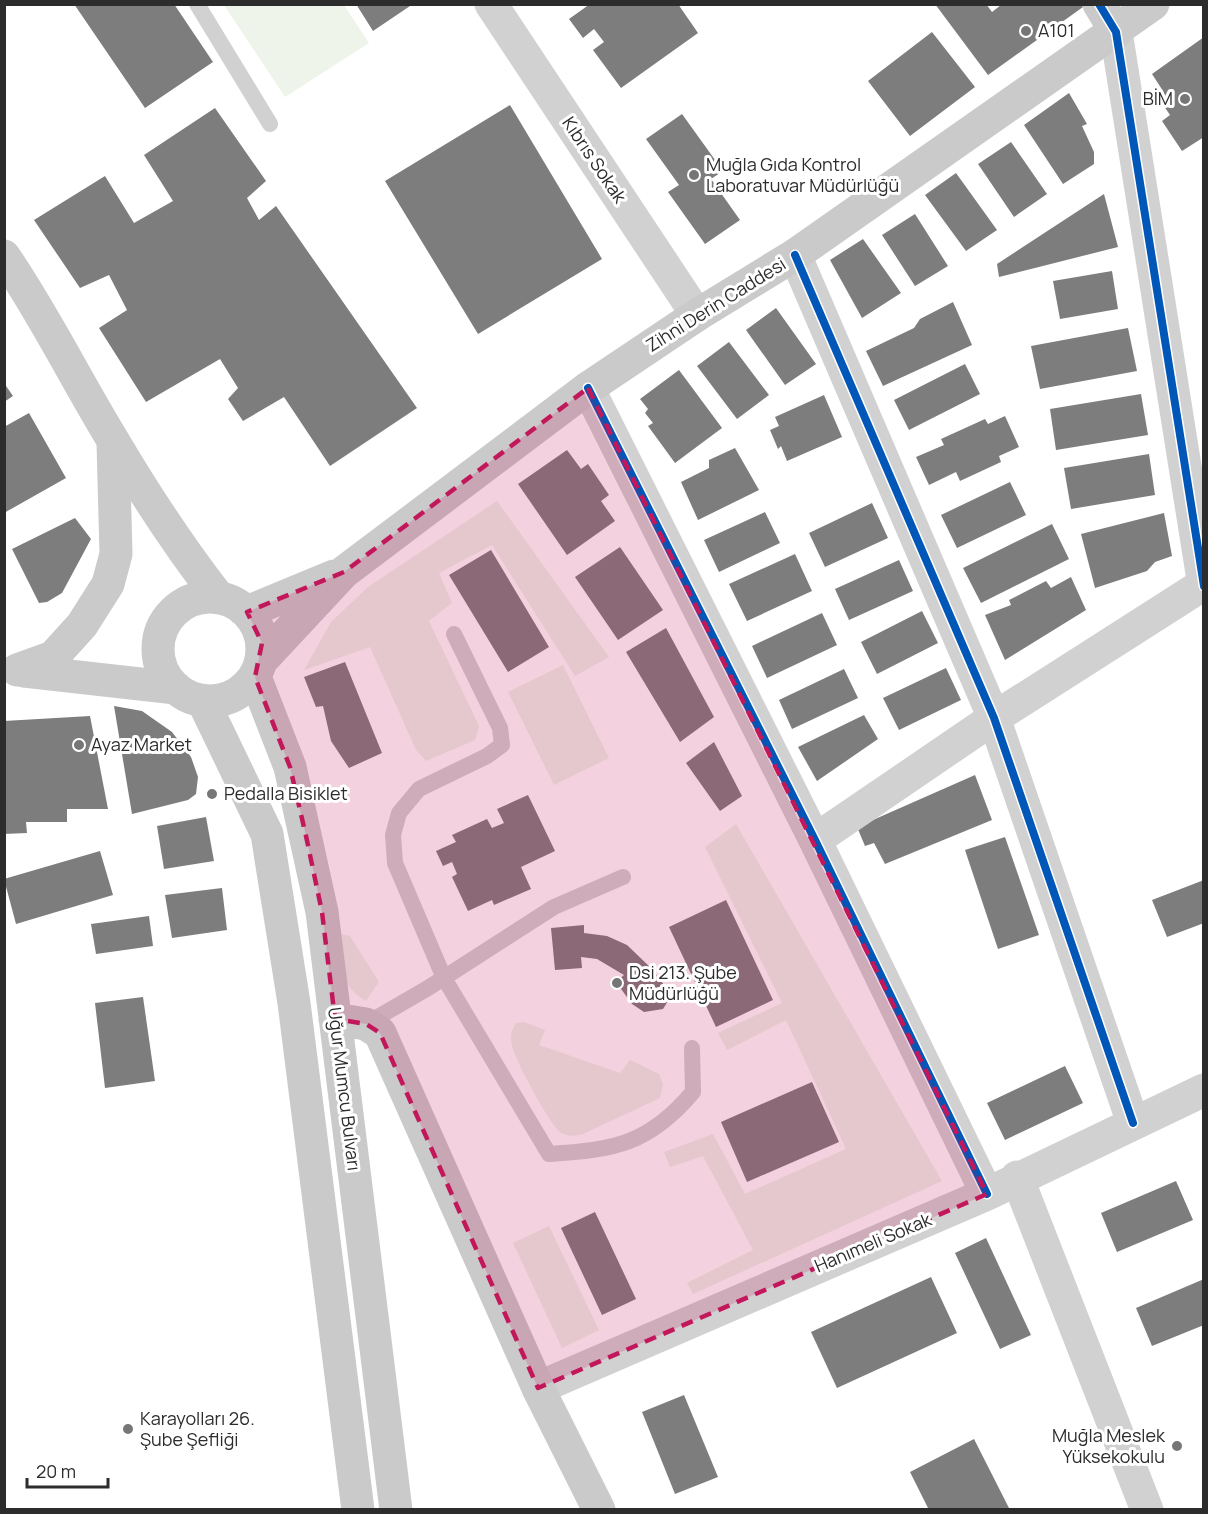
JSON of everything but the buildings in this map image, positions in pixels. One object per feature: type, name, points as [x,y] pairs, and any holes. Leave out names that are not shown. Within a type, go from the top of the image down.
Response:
[{"type":"main road","name":"Zihni Derin Caddesi","points":[[344,572],[588,388],[697,315],[795,255],[1107,18],[1153,4]]},
{"type":"main road","points":[[4,256],[36,302],[113,441],[181,550],[257,627],[262,643],[258,669]]},
{"type":"main road","points":[[11,669],[53,657],[82,625],[108,584],[116,554],[113,441]]},
{"type":"main road","points":[[11,669],[189,694],[232,696],[245,688],[258,669],[344,572]]},
{"type":"main road","points":[[344,572],[233,605],[202,598],[186,603],[173,613],[163,627],[159,643],[159,660],[165,675],[189,694],[267,834],[294,1003],[358,1509]]},
{"type":"main road","name":"Uğur Mumcu Bulvarı","points":[[258,669],[290,767],[322,912],[351,1022],[396,1509]]},
{"type":"main road","points":[[351,1022],[380,1033],[538,1388],[599,1509]]},
{"type":"street","name":"Kıbrıs Sokak","points":[[496,6],[697,315]]},
{"type":"street","points":[[815,840],[994,718],[1203,585],[1107,18]]},
{"type":"street","points":[[795,255],[994,718],[1133,1123]]},
{"type":"street","points":[[588,388],[815,840],[987,1194]]},
{"type":"street","name":"Hanımeli Sokak","points":[[538,1388],[987,1194],[1017,1177],[1203,1090]]},
{"type":"street","points":[[1017,1177],[1147,1509]]},
{"type":"lane","points":[[196,4],[270,124]]},
{"type":"lane","points":[[454,634],[500,728],[502,745],[487,756],[419,789],[399,813],[393,835],[395,863],[444,978],[549,1154],[624,1145],[670,1119],[693,1092],[692,1048]]},
{"type":"lane","points":[[351,1022],[444,978],[554,907],[623,877]]},
{"type":"highlighted area","points":[[588,388],[987,1194],[538,1388],[380,1033],[366,1024],[335,1019],[322,912],[290,767],[255,677],[262,643],[247,612],[344,572]]},
{"type":"shaded area","points":[[224,5],[344,5],[369,43],[285,97]]},
{"type":"shaded area","points":[[497,501],[609,657],[575,676],[492,545],[439,573],[452,603],[429,621],[479,726],[475,740],[426,761],[416,750],[370,647],[304,670],[331,622],[368,587]]},
{"type":"shaded area","points":[[563,665],[609,758],[554,785],[508,692]]},
{"type":"shaded area","points":[[736,824],[942,1181],[693,1294],[687,1283],[753,1250],[703,1156],[670,1167],[664,1152],[713,1134],[745,1194],[846,1149],[786,1020],[727,1050],[718,1033],[782,1003],[705,847]]},
{"type":"shaded area","points":[[340,934],[350,936],[379,982],[366,1001],[350,988],[345,980],[341,964]]},
{"type":"shaded area","points":[[524,1022],[545,1030],[539,1045],[620,1073],[630,1060],[659,1074],[663,1084],[660,1098],[583,1134],[571,1136],[563,1134],[555,1127],[541,1105],[514,1052],[512,1031],[516,1023]]},
{"type":"shaded area","points":[[549,1226],[599,1330],[562,1348],[513,1243]]},
{"type":"cycle path","points":[[1099,4],[1116,32],[1204,586]]},
{"type":"cycle path","points":[[795,255],[994,718],[1133,1123]]},
{"type":"cycle path","points":[[588,388],[815,840],[987,1194]]},
{"type":"place","name":"A101","points":[[1026,31]]},
{"type":"place","name":"BİM","points":[[1185,99]]},
{"type":"place","name":"Muğla Gıda Kontrol Laboratuvar Müdürlüğü","points":[[694,175]]},
{"type":"place","name":"Ayaz Market","points":[[79,745]]},
{"type":"place","name":"Pedalla Bisiklet","points":[[212,794]]},
{"type":"place","name":"Dsi 213. Şube Müdürlüğü","points":[[617,983]]},
{"type":"place","name":"Karayolları 26. Şube Şefliği","points":[[128,1429]]},
{"type":"place","name":"Muğla Meslek Yüksekokulu","points":[[1177,1446]]}]
